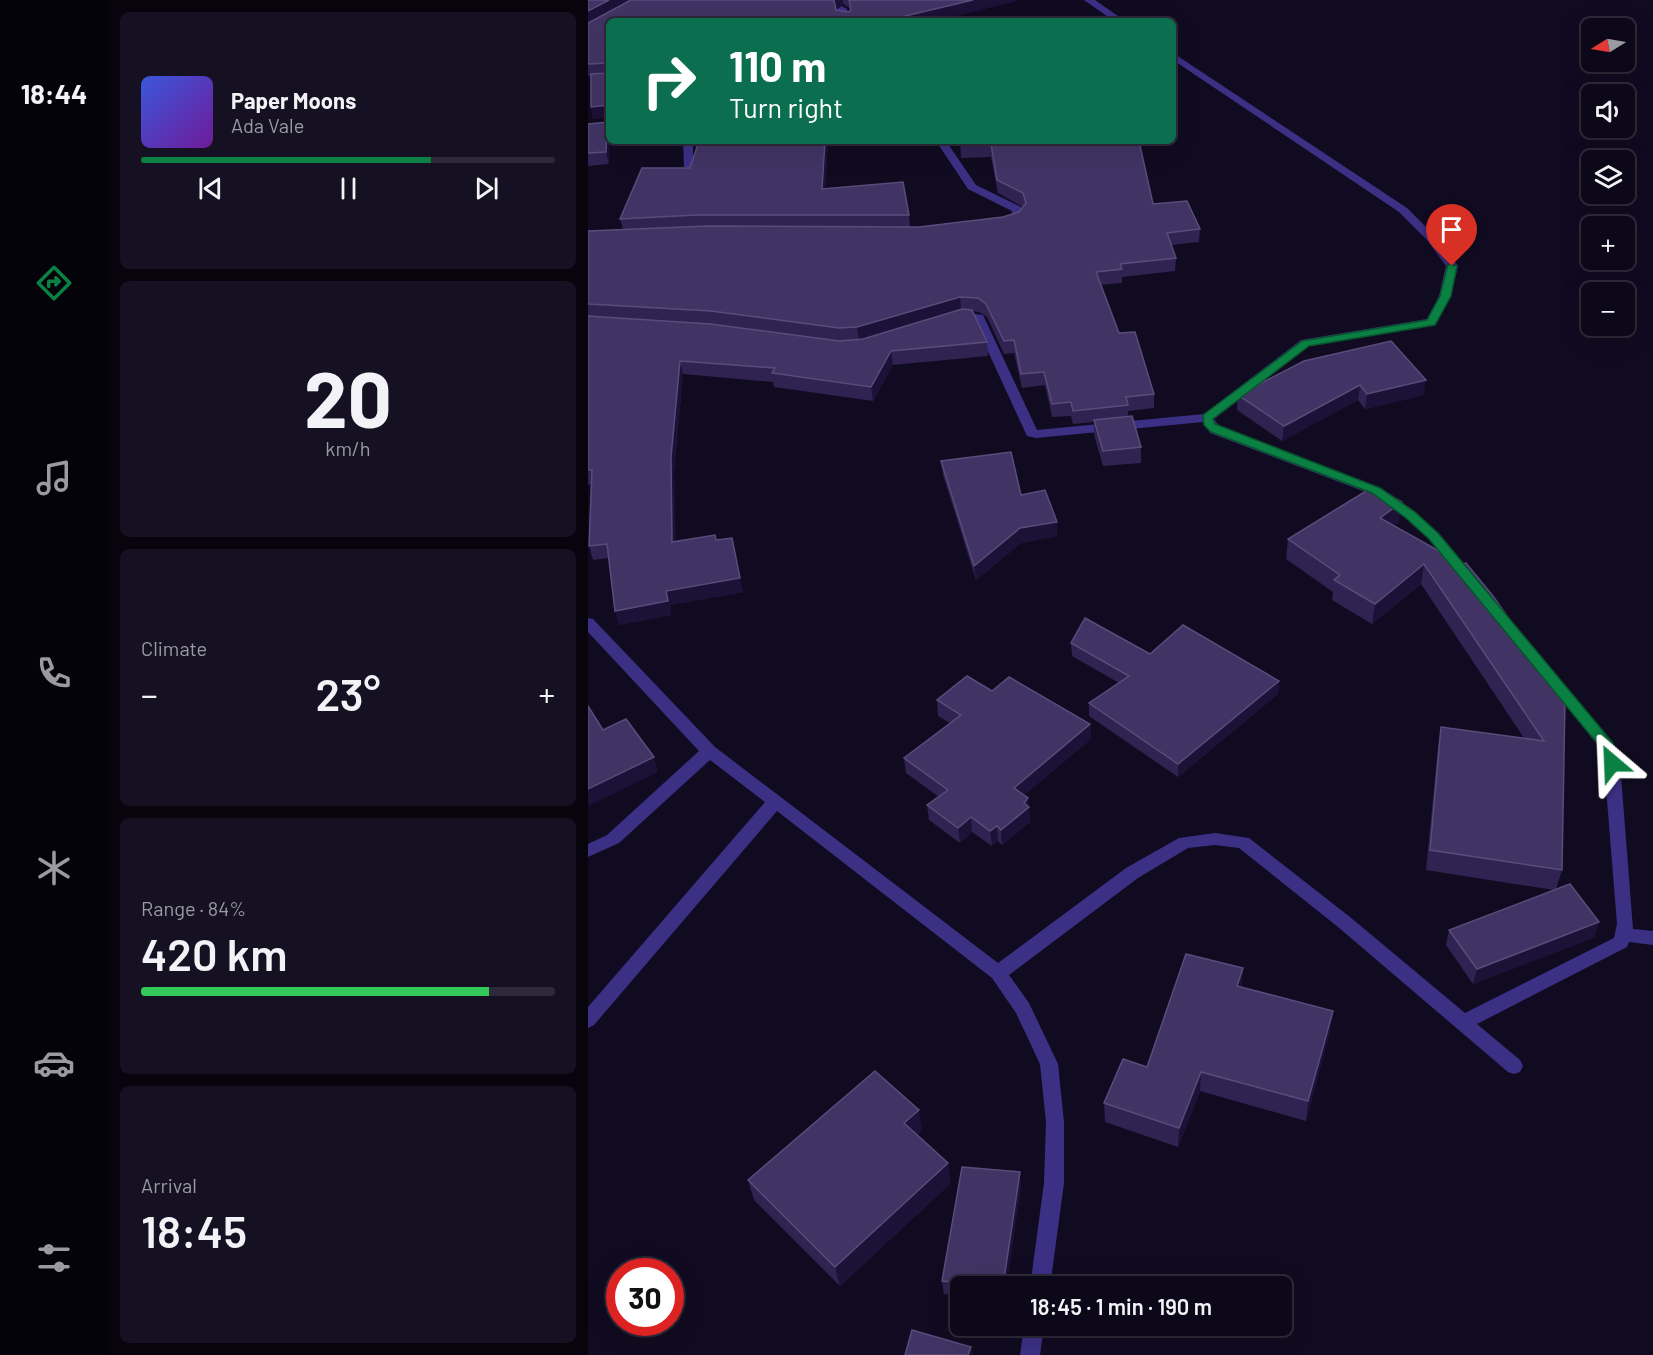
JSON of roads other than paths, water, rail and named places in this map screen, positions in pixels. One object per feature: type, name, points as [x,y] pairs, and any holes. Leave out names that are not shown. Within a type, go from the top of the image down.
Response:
[{"type":"street","points":[[1089,0],[1116,18]]},
{"type":"street","points":[[842,9],[844,18]]},
{"type":"street","points":[[939,324],[962,316],[979,318],[1032,433],[1036,434],[1207,418],[1305,343],[1431,322],[1445,296],[1452,266],[1431,238],[1403,210],[1176,58]]},
{"type":"street","points":[[688,144],[689,167]]},
{"type":"street","points":[[943,144],[972,187],[1017,209],[1018,217],[1015,220],[992,226]]},
{"type":"street","points":[[1207,418],[1215,430],[1376,491],[1410,515],[1434,536],[1471,582]]},
{"type":"street","points":[[588,623],[709,751],[998,973],[1023,1008],[1049,1064],[1055,1122],[1054,1183],[1041,1276]]},
{"type":"street","points":[[1463,1023],[1621,942],[1625,935],[1626,924],[1613,775],[1608,746],[1532,655]]},
{"type":"street","points":[[588,851],[613,839],[709,751]]},
{"type":"street","points":[[588,1020],[775,802]]},
{"type":"street","points":[[998,973],[1132,873],[1185,842],[1215,839],[1243,842],[1344,922],[1514,1066]]},
{"type":"street","points":[[1625,935],[1653,938]]},
{"type":"street","points":[[1030,1355],[1033,1336]]}]
